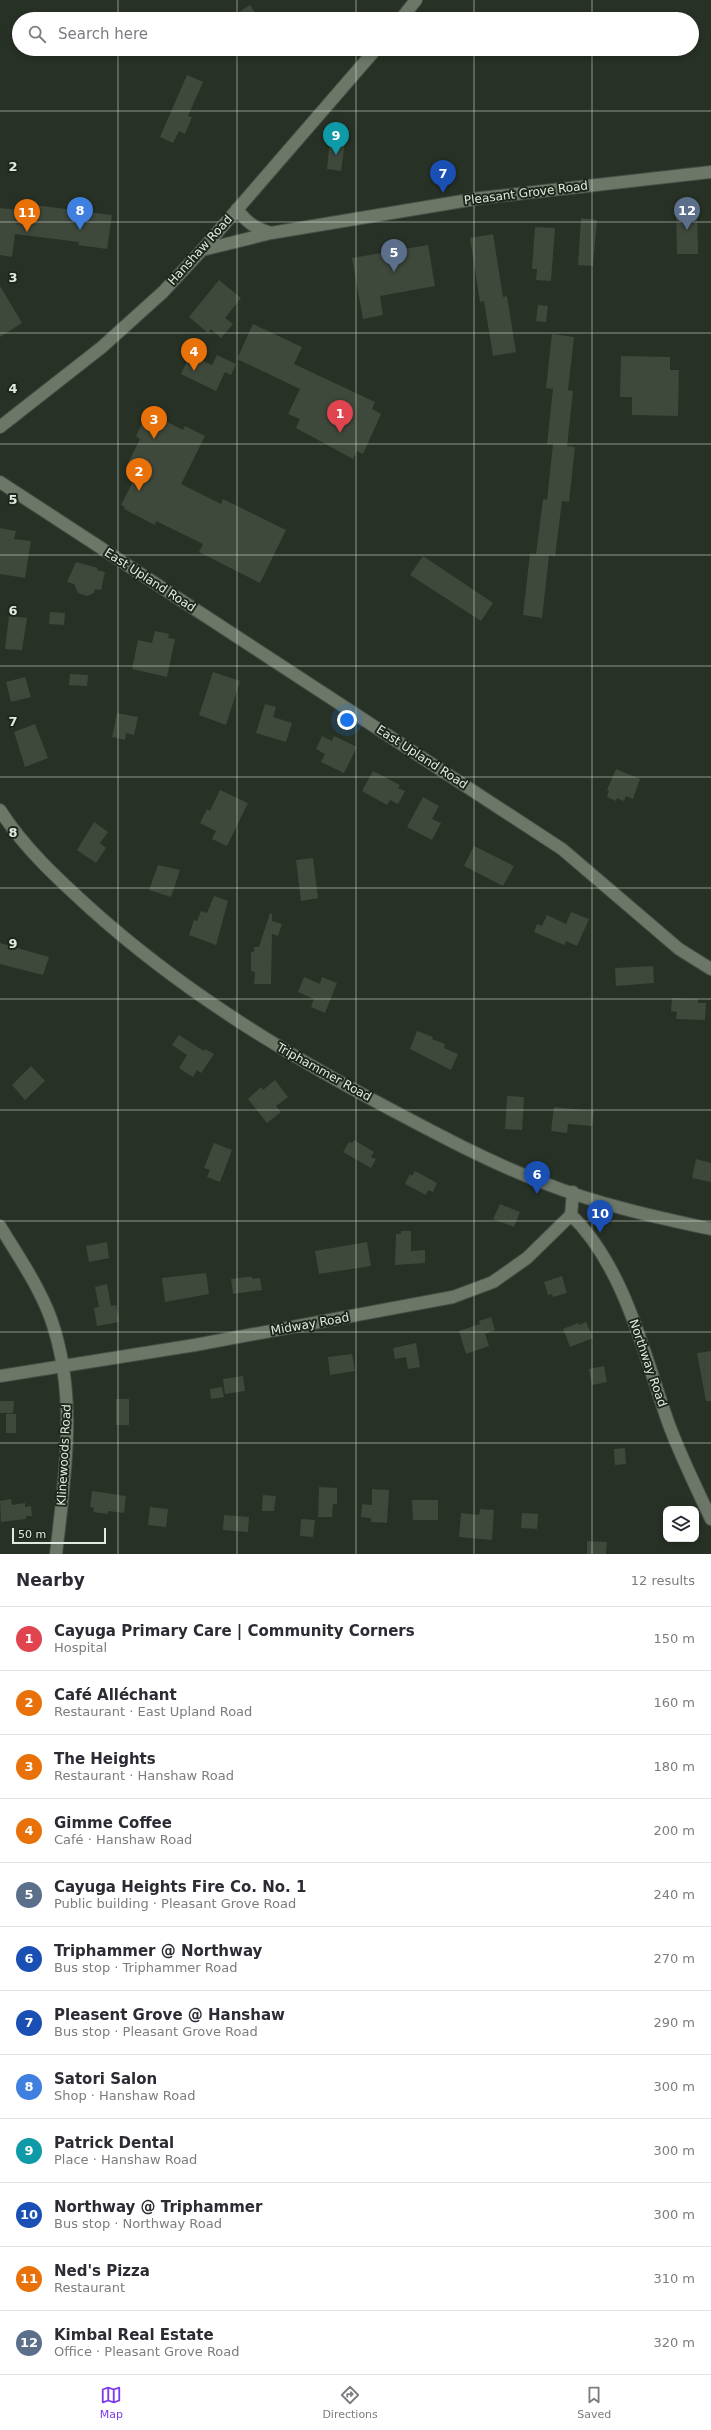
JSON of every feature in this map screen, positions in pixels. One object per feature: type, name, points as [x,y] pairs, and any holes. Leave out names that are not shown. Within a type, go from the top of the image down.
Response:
[{"type":"street","points":[[407,12],[416,0]]},
{"type":"street","name":"Hanshaw Road","points":[[0,427],[102,347],[163,292],[202,250],[370,56]]},
{"type":"street","name":"Pleasant Grove Road","points":[[202,250],[271,233],[481,198],[711,172]]},
{"type":"street","name":"Pleasant Grove Road","points":[[237,209],[249,224],[255,228],[271,233]]},
{"type":"street","name":"East Upland Road","points":[[0,482],[562,849],[678,949],[711,969]]},
{"type":"street","name":"Triphammer Road","points":[[0,810],[51,872],[145,956],[224,1013],[295,1057],[436,1133],[544,1183],[671,1220],[711,1229]]},
{"type":"street","points":[[571,1215],[573,1192]]},
{"type":"street","name":"Midway Road","points":[[0,1376],[195,1345],[453,1297],[493,1282],[512,1270],[571,1215]]},
{"type":"street","name":"Northway Road","points":[[571,1215],[584,1228],[599,1249],[622,1294],[671,1430],[711,1519]]},
{"type":"street","name":"Klinewoods Road","points":[[0,1226],[42,1299],[51,1320],[63,1366],[68,1404],[68,1437],[56,1554]]},
{"type":"building","points":[[250,5],[254,12],[239,12]]},
{"type":"building","points":[[187,75],[203,82],[188,116],[192,117],[185,134],[179,131],[173,143],[160,137]]},
{"type":"building","points":[[330,139],[345,141],[341,171],[327,169]]},
{"type":"building","points":[[19,203],[112,215],[107,249],[78,245],[79,242],[15,234],[12,257],[0,255],[0,208],[18,210]]},
{"type":"building","points":[[697,205],[698,254],[677,254],[676,206]]},
{"type":"building","points":[[581,218],[597,220],[593,266],[578,265]]},
{"type":"building","points":[[535,227],[555,228],[551,281],[536,280],[537,269],[532,269]]},
{"type":"building","points":[[493,234],[503,297],[507,296],[516,352],[493,356],[484,301],[480,302],[470,238]]},
{"type":"building","points":[[428,245],[435,286],[380,296],[383,315],[363,319],[352,258]]},
{"type":"building","points":[[219,280],[241,298],[225,318],[233,324],[221,338],[211,329],[208,333],[189,317]]},
{"type":"building","points":[[0,286],[22,323],[0,337]]},
{"type":"building","points":[[538,305],[548,306],[546,322],[536,321]]},
{"type":"building","points":[[253,324],[302,347],[294,364],[375,402],[372,409],[381,414],[363,454],[357,451],[353,459],[296,428],[300,419],[288,414],[300,389],[237,359]]},
{"type":"building","points":[[552,334],[574,337],[568,390],[573,391],[567,446],[575,447],[569,502],[562,501],[555,556],[549,555],[542,618],[523,615],[530,553],[536,554],[543,499],[547,500],[553,444],[547,444],[553,389],[546,388]]},
{"type":"building","points":[[190,355],[212,365],[217,355],[236,364],[231,375],[225,372],[216,391],[181,374]]},
{"type":"building","points":[[621,356],[670,357],[670,370],[679,370],[678,416],[632,415],[632,397],[620,397]]},
{"type":"building","points":[[148,412],[183,430],[185,426],[205,436],[181,484],[221,504],[223,499],[286,530],[260,583],[199,552],[203,544],[156,521],[155,525],[124,509],[125,507],[121,505],[140,468],[128,463],[140,439],[136,436]]},
{"type":"building","points":[[0,528],[16,531],[14,539],[31,541],[25,578],[0,574]]},
{"type":"building","points":[[423,556],[493,603],[481,621],[410,575]]},
{"type":"building","points":[[76,562],[98,568],[97,570],[105,572],[101,590],[95,589],[94,593],[87,596],[78,593],[74,584],[67,582]]},
{"type":"building","points":[[50,612],[65,613],[64,625],[49,624]]},
{"type":"building","points":[[9,616],[27,618],[22,650],[5,649]]},
{"type":"building","points":[[155,631],[169,634],[168,638],[175,639],[167,677],[132,669],[138,640],[152,643]]},
{"type":"building","points":[[213,672],[240,681],[226,725],[199,715]]},
{"type":"building","points":[[70,674],[88,675],[87,686],[69,685]]},
{"type":"building","points":[[25,677],[31,697],[11,702],[6,682]]},
{"type":"building","points":[[265,704],[276,707],[273,717],[292,723],[286,742],[256,733]]},
{"type":"building","points":[[117,713],[138,717],[134,735],[126,733],[125,740],[112,737]]},
{"type":"building","points":[[35,724],[48,758],[25,767],[14,732]]},
{"type":"building","points":[[322,736],[332,741],[334,736],[357,747],[344,773],[321,762],[325,754],[316,749]]},
{"type":"building","points":[[616,769],[640,779],[633,799],[626,796],[624,801],[617,798],[616,801],[607,797],[609,791],[607,790]]},
{"type":"building","points":[[373,771],[400,785],[398,788],[405,791],[398,804],[390,800],[387,805],[362,791]]},
{"type":"building","points":[[220,790],[248,803],[227,846],[212,839],[216,831],[200,823],[207,809],[210,811]]},
{"type":"building","points":[[423,797],[439,806],[432,819],[441,823],[432,840],[407,827]]},
{"type":"building","points":[[94,822],[108,832],[100,843],[106,848],[96,863],[77,850]]},
{"type":"building","points":[[474,846],[514,866],[503,886],[464,866]]},
{"type":"building","points":[[313,858],[318,898],[301,901],[296,860]]},
{"type":"building","points":[[158,865],[180,870],[171,897],[149,890]]},
{"type":"building","points":[[214,896],[228,901],[216,945],[189,935],[194,920],[197,921],[201,911],[207,913]]},
{"type":"building","points":[[571,912],[589,919],[577,946],[566,941],[564,945],[534,932],[537,924],[542,926],[547,915],[566,924]]},
{"type":"building","points":[[270,913],[272,914],[272,921],[282,924],[278,936],[272,934],[271,984],[254,984],[255,972],[251,971],[251,952],[254,952],[254,947],[259,947]]},
{"type":"building","points":[[0,943],[49,957],[43,975],[0,964]]},
{"type":"building","points":[[653,966],[654,983],[616,986],[615,968]]},
{"type":"building","points":[[304,977],[320,984],[322,977],[337,983],[325,1013],[311,1007],[314,999],[298,992]]},
{"type":"building","points":[[672,998],[698,999],[698,1003],[706,1003],[705,1020],[676,1019],[677,1012],[671,1011]]},
{"type":"building","points":[[417,1031],[433,1037],[432,1039],[445,1044],[444,1048],[458,1054],[451,1070],[410,1049]]},
{"type":"building","points":[[179,1035],[204,1051],[205,1049],[214,1054],[201,1073],[197,1070],[193,1077],[179,1068],[187,1055],[172,1045]]},
{"type":"building","points":[[31,1066],[45,1081],[25,1100],[12,1085]]},
{"type":"building","points":[[275,1080],[288,1097],[276,1106],[281,1112],[267,1123],[248,1099],[261,1087],[263,1090]]},
{"type":"building","points":[[507,1096],[524,1097],[522,1130],[505,1129]]},
{"type":"building","points":[[554,1107],[594,1111],[592,1126],[568,1124],[567,1133],[551,1131]]},
{"type":"building","points":[[354,1140],[374,1152],[371,1157],[376,1159],[371,1168],[343,1152],[349,1142],[352,1143]]},
{"type":"building","points":[[214,1143],[232,1150],[220,1182],[207,1177],[210,1170],[204,1168]]},
{"type":"building","points":[[696,1159],[711,1163],[711,1182],[692,1178]]},
{"type":"building","points":[[415,1171],[437,1183],[433,1192],[428,1190],[426,1195],[405,1184],[410,1174],[412,1176]]},
{"type":"building","points":[[500,1204],[520,1212],[514,1227],[493,1219]]},
{"type":"building","points":[[401,1231],[411,1231],[411,1251],[425,1250],[425,1263],[395,1265],[396,1234],[401,1234]]},
{"type":"building","points":[[107,1242],[109,1258],[89,1262],[86,1246]]},
{"type":"building","points":[[367,1242],[371,1266],[319,1274],[315,1251]]},
{"type":"building","points":[[206,1273],[209,1294],[165,1302],[162,1278]]},
{"type":"building","points":[[562,1276],[567,1293],[553,1297],[552,1294],[548,1295],[544,1282]]},
{"type":"building","points":[[252,1277],[253,1279],[260,1278],[262,1290],[233,1294],[231,1279]]},
{"type":"building","points":[[107,1284],[111,1306],[116,1305],[119,1322],[97,1326],[94,1308],[99,1307],[95,1287]]},
{"type":"building","points":[[491,1317],[495,1330],[485,1334],[489,1346],[466,1354],[459,1331],[480,1324],[479,1321]]},
{"type":"building","points":[[586,1322],[593,1338],[570,1347],[563,1329],[578,1323],[579,1325]]},
{"type":"building","points":[[416,1343],[420,1367],[408,1369],[406,1357],[395,1359],[393,1348]]},
{"type":"building","points":[[711,1351],[711,1401],[706,1401],[697,1353]]},
{"type":"building","points":[[352,1354],[355,1371],[330,1375],[328,1357]]},
{"type":"building","points":[[604,1366],[607,1382],[592,1385],[589,1369]]},
{"type":"building","points":[[243,1376],[245,1391],[225,1394],[223,1379]]},
{"type":"building","points":[[222,1387],[224,1397],[211,1399],[210,1389]]},
{"type":"building","points":[[116,1399],[129,1399],[129,1425],[116,1425]]},
{"type":"building","points":[[0,1401],[14,1401],[13,1413],[0,1413]]},
{"type":"building","points":[[6,1414],[16,1414],[16,1433],[6,1433]]},
{"type":"building","points":[[625,1448],[626,1464],[615,1465],[614,1449]]},
{"type":"building","points":[[319,1487],[337,1488],[337,1504],[333,1504],[332,1517],[318,1517]]},
{"type":"building","points":[[372,1489],[389,1490],[387,1523],[371,1522],[371,1518],[361,1517],[362,1504],[372,1505]]},
{"type":"building","points":[[92,1491],[126,1496],[124,1513],[108,1511],[108,1514],[93,1512],[94,1508],[90,1507]]},
{"type":"building","points":[[263,1495],[276,1496],[274,1511],[262,1511]]},
{"type":"building","points":[[11,1499],[12,1505],[25,1503],[25,1507],[31,1506],[32,1516],[26,1516],[26,1519],[1,1522],[0,1501]]},
{"type":"building","points":[[412,1500],[438,1500],[438,1520],[413,1520]]},
{"type":"building","points":[[150,1507],[168,1509],[166,1527],[148,1525]]},
{"type":"building","points":[[480,1509],[494,1510],[492,1540],[459,1537],[461,1513],[479,1515]]},
{"type":"building","points":[[522,1513],[538,1514],[537,1529],[521,1528]]},
{"type":"building","points":[[224,1515],[249,1517],[248,1532],[223,1530]]},
{"type":"building","points":[[301,1519],[315,1520],[313,1537],[300,1536]]},
{"type":"building","points":[[587,1541],[607,1542],[606,1554],[587,1554]]},
{"type":"place","name":"Patrick Dental","points":[[336,155]]},
{"type":"place","name":"Pleasent Grove @ Hanshaw","points":[[443,193]]},
{"type":"place","name":"Satori Salon","points":[[80,230]]},
{"type":"place","name":"Kimbal Real Estate","points":[[687,230]]},
{"type":"place","name":"Ned's Pizza","points":[[27,232]]},
{"type":"place","name":"Cayuga Heights Fire Co. No. 1","points":[[394,272]]},
{"type":"place","name":"Gimme Coffee","points":[[194,371]]},
{"type":"place","name":"Cayuga Primary Care | Community Corners","points":[[340,433]]},
{"type":"place","name":"The Heights","points":[[154,439]]},
{"type":"place","name":"Café Alléchant","points":[[139,491]]},
{"type":"place","name":"Triphammer @ Northway","points":[[537,1194]]},
{"type":"place","name":"Northway @ Triphammer","points":[[600,1233]]}]
